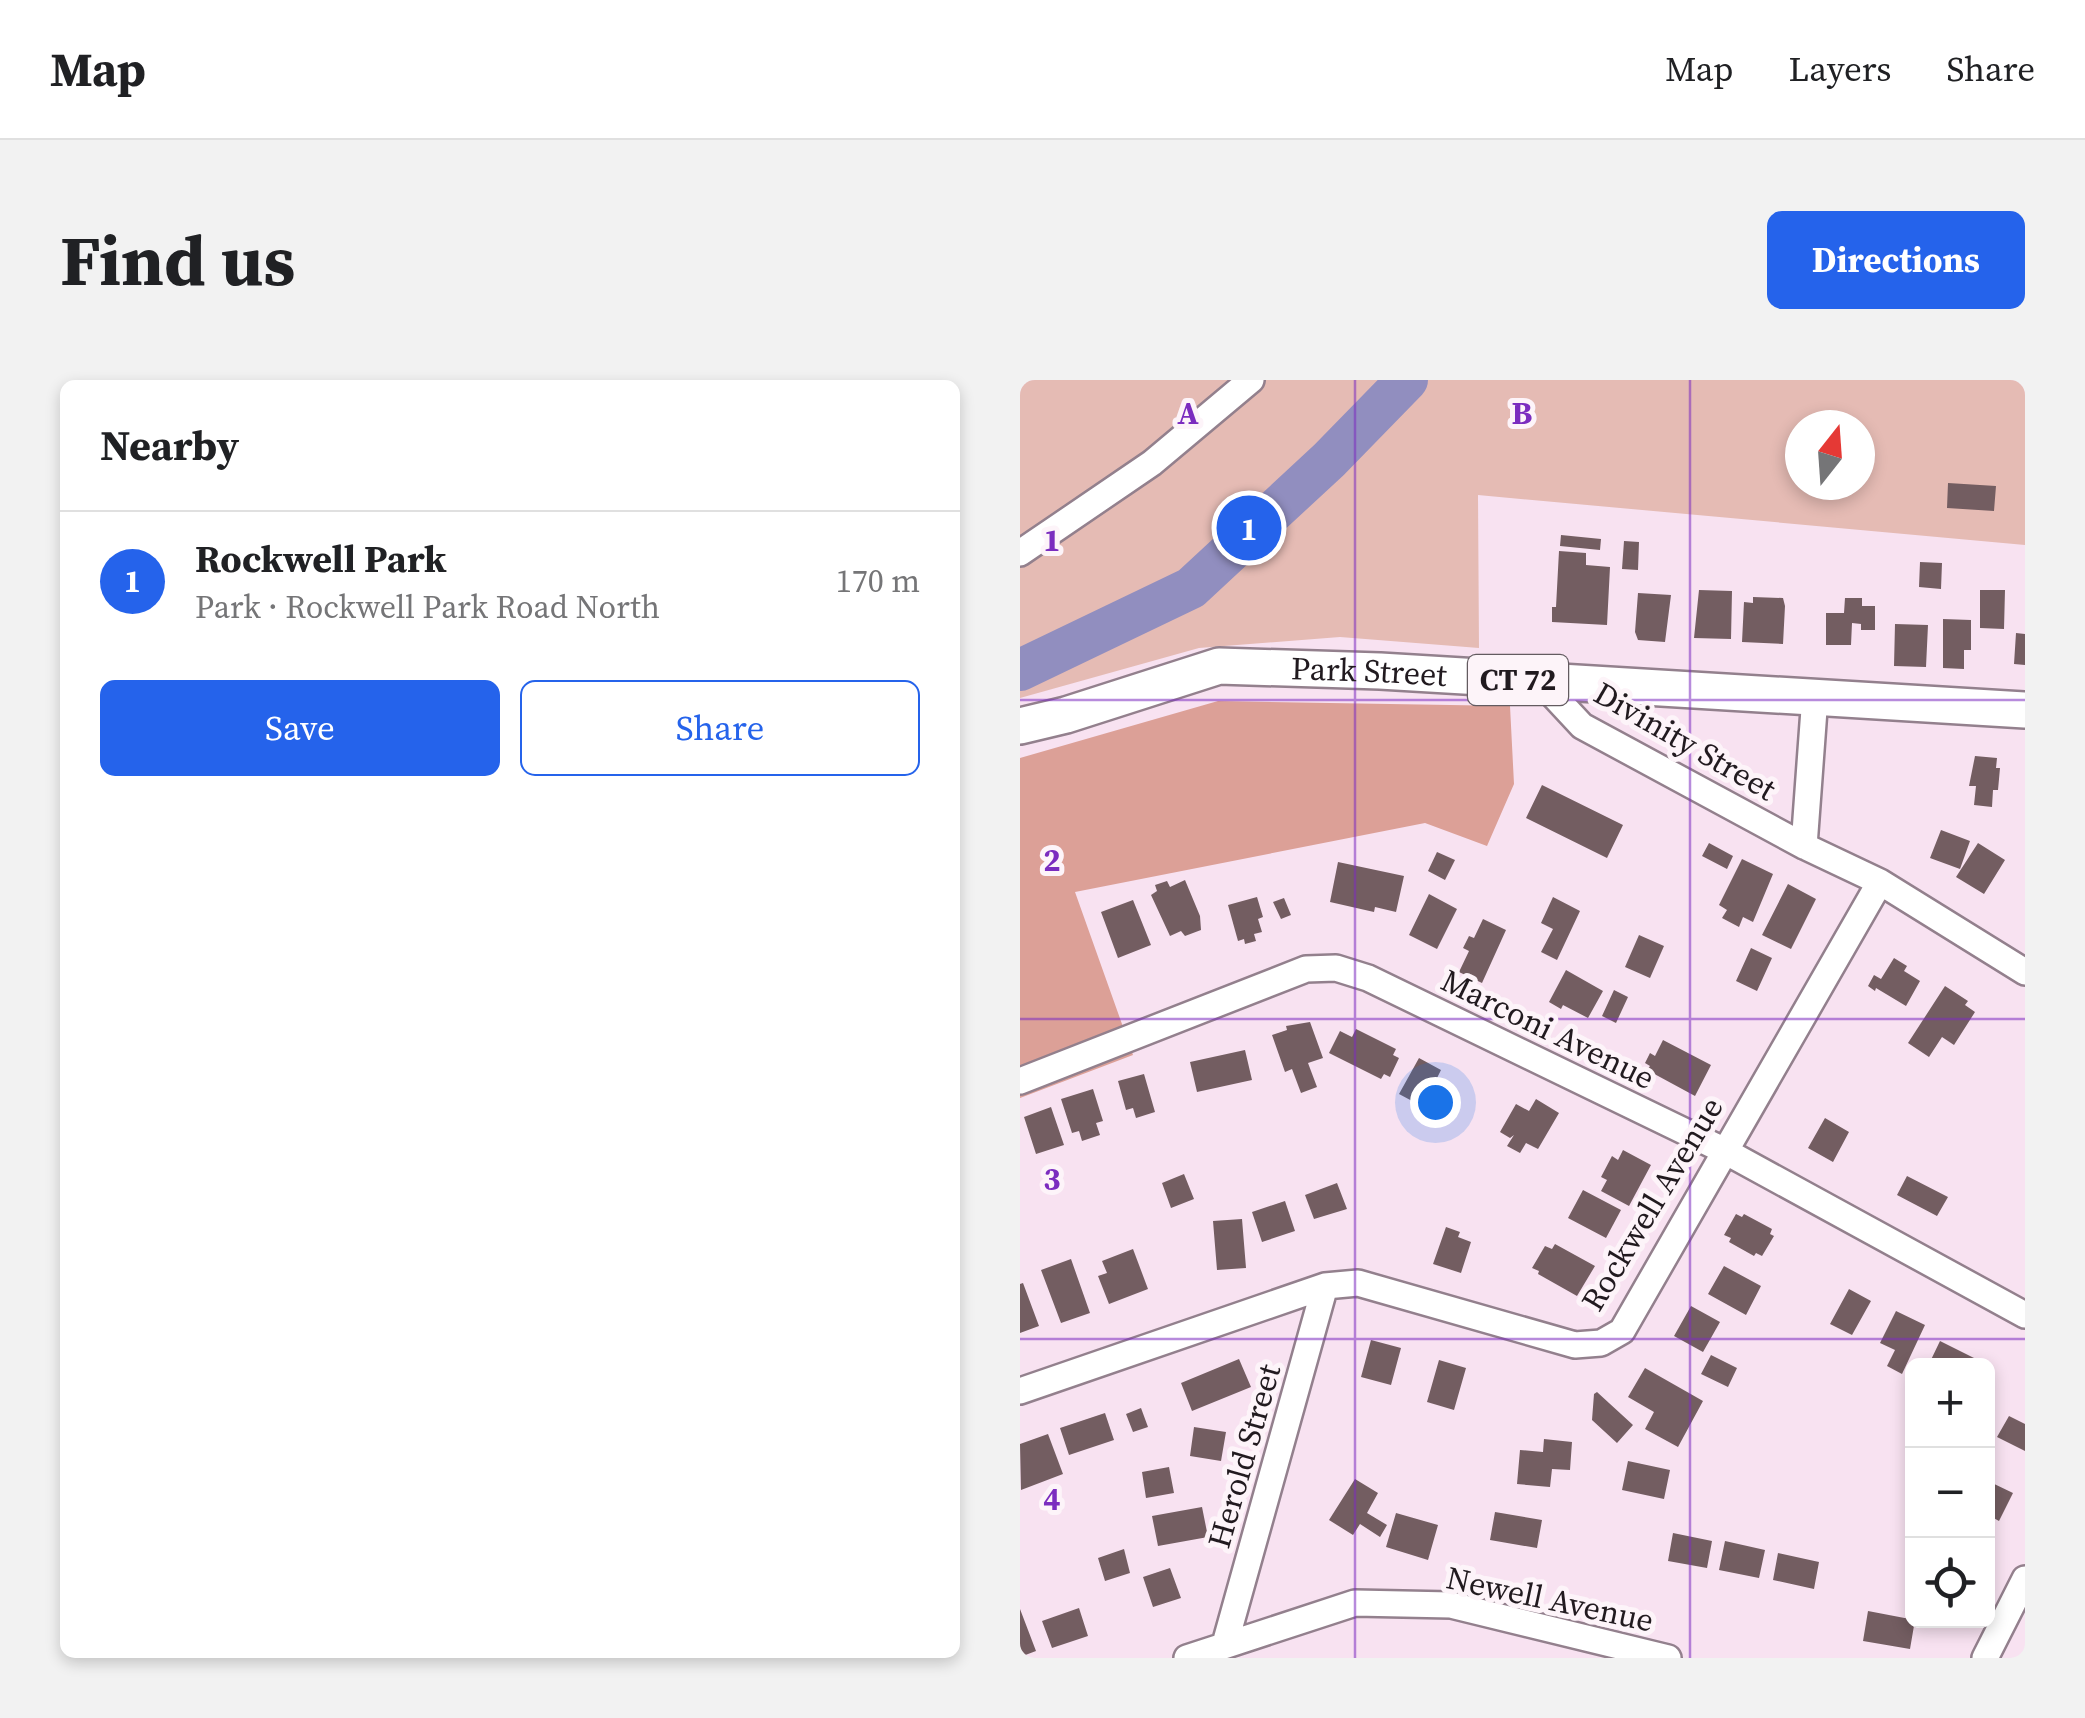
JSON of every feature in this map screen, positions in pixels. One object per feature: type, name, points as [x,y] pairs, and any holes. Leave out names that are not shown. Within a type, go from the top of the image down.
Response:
[{"type":"highway","name":"Park Street","points":[[1020,726],[1218,666],[1380,671],[2025,710]]},
{"type":"street","points":[[1020,553],[1152,463],[1251,380]]},
{"type":"street","name":"Divinity Street","points":[[1541,682],[1582,726],[1804,846],[1880,882],[2025,972]]},
{"type":"street","name":"Divinity Street","points":[[1804,846],[1815,696]]},
{"type":"street","name":"Rockwell Avenue","points":[[1020,1391],[1325,1286],[1358,1283],[1575,1345],[1601,1343],[1622,1331],[1880,882]]},
{"type":"street","name":"Marconi Avenue","points":[[1020,1081],[1306,969],[1336,968],[1368,978],[1723,1150],[2025,1315]]},
{"type":"street","name":"Herold Street","points":[[1225,1644],[1325,1286]]},
{"type":"street","points":[[1985,1658],[2025,1579]]},
{"type":"street","name":"Newell Avenue","points":[[1187,1658],[1355,1602],[1451,1605],[1668,1658]]},
{"type":"shaded area","points":[[1020,380],[2025,380],[2025,545],[1478,495],[1479,648],[1340,637],[1199,648],[1020,698]]},
{"type":"shaded area","points":[[1218,701],[1510,706],[1514,784],[1487,846],[1425,823],[1075,892],[1133,1055],[1020,1098],[1020,758]]},
{"type":"building","points":[[1948,483],[1996,486],[1994,511],[1947,508]]},
{"type":"building","points":[[1561,535],[1601,539],[1600,550],[1560,546]]},
{"type":"building","points":[[1624,541],[1639,542],[1638,570],[1622,569]]},
{"type":"building","points":[[1559,551],[1586,553],[1586,565],[1610,567],[1607,625],[1552,622]]},
{"type":"building","points":[[1920,562],[1942,563],[1941,589],[1919,587]]},
{"type":"building","points":[[1699,590],[1732,591],[1731,639],[1694,638]]},
{"type":"building","points":[[1980,590],[2005,590],[2004,629],[1980,628]]},
{"type":"building","points":[[1638,593],[1671,595],[1665,642],[1638,640]]},
{"type":"building","points":[[1753,597],[1783,598],[1783,644],[1742,642],[1744,602],[1753,603]]},
{"type":"building","points":[[1845,598],[1862,598],[1862,606],[1875,606],[1875,630],[1861,630],[1861,624],[1852,623],[1851,645],[1826,645],[1826,613],[1844,613]]},
{"type":"building","points":[[1943,619],[1971,620],[1971,650],[1964,650],[1964,669],[1943,668]]},
{"type":"building","points":[[1895,624],[1928,625],[1926,667],[1894,666]]},
{"type":"building","points":[[2016,633],[2025,634],[2025,665],[2014,664]]},
{"type":"building","points":[[1975,756],[1997,758],[1998,790],[1993,790],[1992,807],[1974,805],[1976,786],[1969,786]]},
{"type":"building","points":[[1542,785],[1623,825],[1607,858],[1526,818]]},
{"type":"building","points":[[1941,830],[1970,841],[1960,869],[1930,858]]},
{"type":"building","points":[[1709,843],[1733,856],[1727,869],[1702,856]]},
{"type":"building","points":[[1978,843],[2005,860],[1984,894],[1956,877]]},
{"type":"building","points":[[1437,852],[1455,860],[1445,880],[1428,871]]},
{"type":"building","points":[[1742,859],[1773,874],[1753,922],[1743,917],[1739,927],[1722,918],[1727,910],[1719,905]]},
{"type":"building","points":[[1338,862],[1404,876],[1396,912],[1375,907],[1374,912],[1330,902]]},
{"type":"building","points":[[1185,880],[1200,916],[1201,930],[1170,936],[1151,895],[1157,891],[1155,885],[1167,881],[1170,887]]},
{"type":"building","points":[[1788,884],[1816,899],[1791,949],[1762,935]]},
{"type":"building","points":[[1429,894],[1457,909],[1437,949],[1409,935]]},
{"type":"building","points":[[1257,897],[1263,917],[1258,919],[1262,932],[1254,934],[1256,941],[1245,944],[1244,939],[1238,941],[1228,905]]},
{"type":"building","points":[[1553,897],[1580,911],[1557,960],[1541,952],[1553,929],[1541,923]]},
{"type":"building","points":[[1284,898],[1291,915],[1281,919],[1273,902]]},
{"type":"building","points":[[1133,900],[1151,945],[1118,958],[1101,912]]},
{"type":"building","points":[[1483,919],[1506,930],[1482,983],[1459,972],[1469,951],[1463,948],[1469,936],[1474,938]]},
{"type":"building","points":[[1639,935],[1664,946],[1650,978],[1625,967]]},
{"type":"building","points":[[1751,948],[1772,958],[1757,991],[1736,981]]},
{"type":"building","points":[[1894,958],[1907,966],[1904,971],[1920,981],[1906,1006],[1868,986],[1874,975],[1881,979]]},
{"type":"building","points":[[1566,970],[1603,991],[1588,1018],[1549,1002]]},
{"type":"building","points":[[1945,986],[1968,1001],[1965,1005],[1975,1012],[1954,1045],[1942,1037],[1929,1057],[1908,1043]]},
{"type":"building","points":[[1614,990],[1628,997],[1616,1023],[1602,1016]]},
{"type":"building","points":[[1310,1022],[1323,1058],[1308,1063],[1317,1087],[1301,1093],[1292,1069],[1285,1072],[1272,1035],[1287,1030],[1286,1026]]},
{"type":"building","points":[[1356,1029],[1396,1049],[1393,1055],[1399,1058],[1390,1077],[1384,1074],[1381,1079],[1329,1053],[1340,1031],[1352,1037]]},
{"type":"building","points":[[1663,1040],[1711,1065],[1695,1096],[1647,1070],[1650,1066],[1645,1063],[1650,1053],[1655,1056]]},
{"type":"building","points":[[1245,1050],[1252,1080],[1197,1092],[1190,1062]]},
{"type":"building","points":[[1419,1058],[1441,1070],[1436,1080],[1451,1088],[1436,1114],[1427,1109],[1424,1115],[1411,1108],[1414,1102],[1399,1094]]},
{"type":"building","points":[[1144,1074],[1155,1112],[1136,1118],[1133,1108],[1126,1110],[1118,1081]]},
{"type":"building","points":[[1093,1089],[1103,1121],[1096,1123],[1100,1135],[1082,1141],[1079,1131],[1072,1133],[1061,1099]]},
{"type":"building","points":[[1536,1099],[1559,1113],[1538,1149],[1526,1143],[1520,1153],[1507,1146],[1514,1135],[1510,1138],[1500,1132],[1516,1104],[1529,1111]]},
{"type":"building","points":[[1051,1107],[1064,1145],[1036,1154],[1024,1117]]},
{"type":"building","points":[[1825,1118],[1849,1132],[1833,1162],[1808,1148]]},
{"type":"building","points":[[1623,1150],[1651,1165],[1629,1206],[1601,1191],[1607,1180],[1601,1177],[1612,1156],[1618,1160]]},
{"type":"building","points":[[1184,1174],[1194,1199],[1171,1208],[1162,1183]]},
{"type":"building","points":[[1907,1176],[1948,1197],[1937,1216],[1897,1195]]},
{"type":"building","points":[[1337,1183],[1347,1209],[1314,1219],[1305,1195]]},
{"type":"building","points":[[1583,1190],[1621,1210],[1606,1238],[1568,1218]]},
{"type":"building","points":[[1285,1201],[1295,1231],[1262,1242],[1252,1212]]},
{"type":"building","points":[[1736,1214],[1744,1214],[1772,1229],[1770,1234],[1774,1236],[1762,1256],[1754,1256],[1724,1235]]},
{"type":"building","points":[[1242,1219],[1246,1268],[1217,1270],[1213,1221]]},
{"type":"building","points":[[1446,1227],[1471,1242],[1461,1273],[1433,1264]]},
{"type":"building","points":[[1555,1244],[1595,1266],[1577,1296],[1532,1268],[1545,1246],[1552,1249]]},
{"type":"building","points":[[1133,1249],[1148,1289],[1109,1304],[1098,1276],[1107,1273],[1102,1261]]},
{"type":"building","points":[[1071,1259],[1090,1313],[1061,1323],[1041,1270]]},
{"type":"building","points":[[1724,1266],[1761,1286],[1746,1315],[1708,1294]]},
{"type":"building","points":[[1023,1283],[1039,1326],[1020,1333],[1020,1284]]},
{"type":"building","points":[[1849,1289],[1871,1301],[1852,1335],[1830,1324]]},
{"type":"building","points":[[1691,1306],[1720,1322],[1703,1352],[1674,1336]]},
{"type":"building","points":[[1896,1311],[1925,1325],[1910,1358],[1905,1358],[1902,1374],[1887,1366],[1895,1350],[1880,1343]]},
{"type":"building","points":[[1371,1340],[1401,1348],[1391,1385],[1361,1377]]},
{"type":"building","points":[[1940,1341],[1974,1358],[1932,1358]]},
{"type":"building","points":[[1711,1355],[1737,1368],[1728,1387],[1701,1374]]},
{"type":"building","points":[[1239,1359],[1251,1387],[1192,1411],[1181,1383]]},
{"type":"building","points":[[1439,1360],[1466,1368],[1454,1410],[1427,1402]]},
{"type":"building","points":[[1645,1368],[1703,1401],[1678,1447],[1645,1429],[1654,1412],[1628,1397]]},
{"type":"building","points":[[1597,1392],[1633,1425],[1617,1443],[1592,1420]]},
{"type":"building","points":[[1141,1408],[1148,1427],[1133,1432],[1126,1414]]},
{"type":"building","points":[[1105,1413],[1114,1440],[1069,1455],[1060,1428]]},
{"type":"building","points":[[2009,1416],[2025,1424],[2025,1451],[1997,1437]]},
{"type":"building","points":[[1194,1427],[1226,1432],[1221,1461],[1190,1456]]},
{"type":"building","points":[[1048,1434],[1063,1474],[1021,1490],[1020,1444]]},
{"type":"building","points":[[1544,1439],[1572,1442],[1570,1470],[1552,1469],[1550,1487],[1517,1484],[1520,1450],[1543,1452]]},
{"type":"building","points":[[1628,1461],[1670,1470],[1664,1499],[1622,1490]]},
{"type":"building","points":[[1169,1467],[1174,1493],[1146,1498],[1142,1472]]},
{"type":"building","points":[[1355,1479],[1378,1493],[1367,1513],[1387,1525],[1380,1537],[1360,1524],[1353,1535],[1329,1520]]},
{"type":"building","points":[[1995,1484],[2013,1493],[1999,1521],[1995,1519]]},
{"type":"building","points":[[1202,1507],[1208,1537],[1158,1546],[1152,1516]]},
{"type":"building","points":[[1495,1512],[1542,1520],[1537,1548],[1490,1540]]},
{"type":"building","points":[[1396,1513],[1438,1525],[1428,1560],[1386,1547]]},
{"type":"building","points":[[1673,1533],[1712,1541],[1707,1568],[1668,1561]]},
{"type":"building","points":[[1725,1541],[1765,1550],[1759,1578],[1719,1570]]},
{"type":"building","points":[[1124,1549],[1130,1573],[1105,1581],[1098,1558]]},
{"type":"building","points":[[1778,1553],[1819,1562],[1814,1589],[1773,1580]]},
{"type":"building","points":[[1170,1568],[1181,1598],[1153,1607],[1143,1577]]},
{"type":"building","points":[[1079,1608],[1088,1636],[1052,1648],[1042,1621]]},
{"type":"building","points":[[1020,1609],[1036,1651],[1020,1657]]},
{"type":"building","points":[[1868,1611],[1905,1618],[1905,1628],[1914,1628],[1910,1649],[1863,1641]]},
{"type":"waterway","points":[[1020,670],[1191,588],[1329,460],[1407,380]]},
{"type":"place","name":"Rockwell Park","points":[[1249,528]]}]
